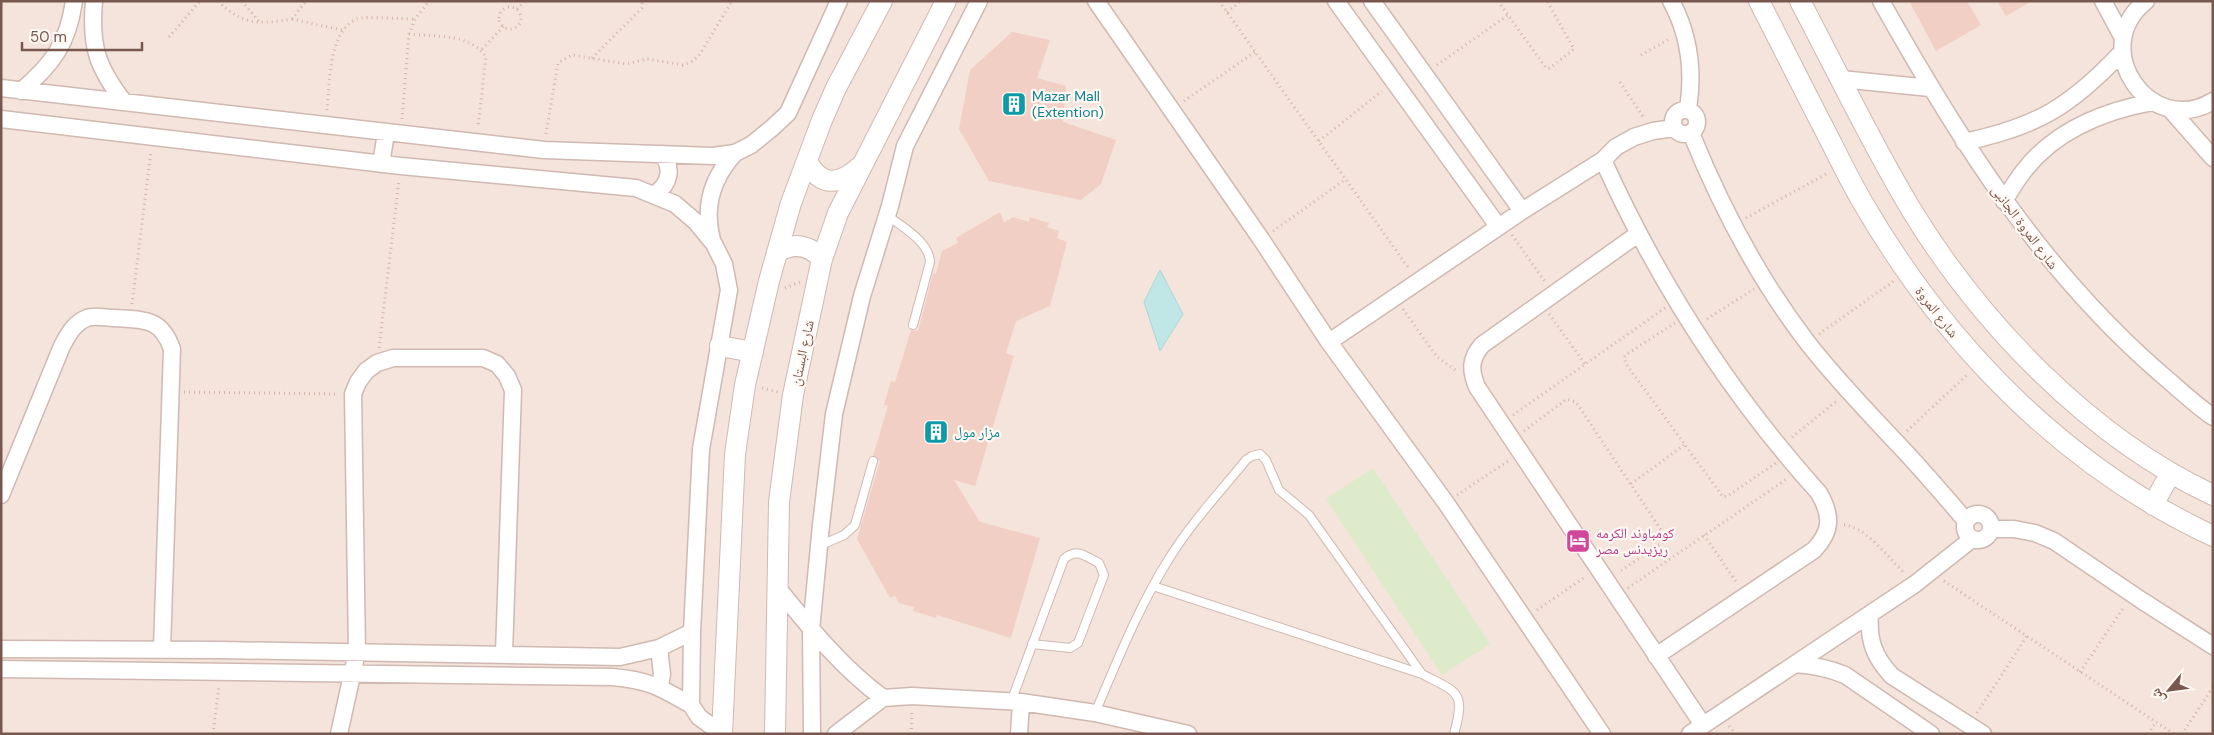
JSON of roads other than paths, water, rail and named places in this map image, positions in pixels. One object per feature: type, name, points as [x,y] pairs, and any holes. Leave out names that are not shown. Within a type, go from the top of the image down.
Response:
[{"type":"street","points":[[21,91],[43,72],[60,49],[71,23],[74,1]]},
{"type":"street","points":[[94,1],[92,26],[96,54],[107,80],[124,102]]},
{"type":"street","points":[[691,705],[692,632],[701,449],[729,290],[724,264],[714,244],[709,228],[708,211],[710,195],[715,179],[735,153],[765,134],[788,113],[839,1]]},
{"type":"street","points":[[1,668],[612,677],[636,679],[660,686],[691,705],[699,717],[722,732],[735,454],[745,385],[777,252],[791,203],[836,88],[882,1]]},
{"type":"street","name":"شارع البستان","points":[[775,734],[779,502],[793,395],[822,259],[838,213],[946,1]]},
{"type":"street","points":[[812,734],[811,630],[834,414],[862,296],[887,215],[905,146],[979,1]]},
{"type":"street","points":[[1096,1],[1262,239],[1329,342],[1446,503],[1602,734]]},
{"type":"street","points":[[1336,1],[1501,225]]},
{"type":"street","points":[[1671,1],[1685,30],[1692,70],[1688,110]]},
{"type":"street","name":"شارع المروة","points":[[1759,1],[1842,165],[1879,231],[1930,304],[1980,363],[2043,426],[2096,468],[2153,505],[2213,536]]},
{"type":"street","points":[[1800,1],[1873,142],[1912,211],[1953,271],[2001,330],[2051,381],[2083,409],[2170,474],[2213,496]]},
{"type":"street","name":"شارع المروة الجانبى","points":[[1881,1],[1930,88],[1964,142],[2004,201],[2063,277],[2131,348],[2213,417]]},
{"type":"street","points":[[2103,1],[2122,45],[2126,72],[2137,89],[2153,102],[2170,108],[2188,109],[2206,105],[2213,101]]},
{"type":"street","points":[[1964,142],[2001,134],[2036,121],[2075,97],[2096,79],[2122,45],[2128,21],[2138,7],[2146,1]]},
{"type":"street","points":[[1356,29],[1376,7],[1522,210]]},
{"type":"street","points":[[1842,79],[1930,88]]},
{"type":"street","points":[[1,88],[544,150],[713,156],[735,153]]},
{"type":"street","points":[[2004,201],[2023,172],[2044,150],[2068,131],[2094,117],[2153,102]]},
{"type":"street","points":[[2170,108],[2213,158]]},
{"type":"street","points":[[1680,110],[1688,110],[1697,117],[1696,129],[1691,133],[1681,134],[1674,128],[1672,121],[1675,114],[1680,110]]},
{"type":"street","points":[[1,119],[381,164],[636,188],[655,194],[675,204],[696,222],[714,244]]},
{"type":"street","points":[[1329,342],[1522,210],[1603,160],[1616,147],[1634,137],[1653,131],[1674,128]]},
{"type":"street","points":[[381,164],[393,133]]},
{"type":"street","points":[[1691,133],[1710,180],[1733,226],[1765,282],[1807,342],[1848,392],[1895,441],[1966,521]]},
{"type":"street","points":[[655,194],[665,186],[670,172],[662,154]]},
{"type":"street","points":[[1603,160],[1638,234],[1689,322],[1720,369],[1783,452],[1819,493],[1826,504],[1829,516],[1828,529],[1822,541],[1814,550],[1656,656]]},
{"type":"street","points":[[806,161],[817,176],[834,181],[850,175],[863,163]]},
{"type":"street","points":[[1638,234],[1482,345],[1475,354],[1471,365],[1472,376],[1656,656],[1696,729],[1915,584],[1972,539]]},
{"type":"street","points":[[777,252],[784,248],[799,245],[812,250],[822,259]]},
{"type":"street","points":[[1,495],[68,334],[77,324],[89,316],[149,321],[160,327],[168,337],[172,349],[162,649]]},
{"type":"street","points":[[720,346],[753,352]]},
{"type":"street","points":[[339,734],[357,652],[353,394],[358,382],[366,371],[377,363],[393,358],[483,358],[497,364],[507,376],[513,390],[504,654]]},
{"type":"street","points":[[2153,505],[2170,474]]},
{"type":"street","points":[[1980,514],[1989,519],[1992,529],[1987,538],[1982,541],[1972,539],[1967,534],[1965,528],[1966,521],[1970,517],[1980,514]]},
{"type":"street","points":[[1992,529],[2014,529],[2035,533],[2054,541],[2213,646]]},
{"type":"street","points":[[777,588],[811,630],[844,666],[883,698]]},
{"type":"street","points":[[1870,614],[1869,631],[1872,648],[1880,663],[1892,676],[1976,729]]},
{"type":"street","points":[[1,649],[162,649],[620,657],[659,648],[692,632]]},
{"type":"street","points":[[659,648],[662,674],[660,686]]},
{"type":"street","points":[[1795,664],[1812,664],[1829,668],[1845,675],[1931,734]]},
{"type":"street","points":[[836,734],[883,698],[912,696],[1016,702],[1095,713],[1164,731],[1188,734]]},
{"type":"street","points":[[1016,702],[1019,734]]},
{"type":"lane","points":[[887,215],[922,243],[930,257],[913,325]]},
{"type":"lane","points":[[1095,713],[1130,631],[1153,586],[1182,540],[1246,460],[1260,454],[1266,460],[1279,490],[1309,515],[1422,674]]},
{"type":"lane","points":[[819,546],[844,535],[855,526],[873,461]]},
{"type":"lane","points":[[1016,702],[1032,644],[1064,559],[1070,553],[1077,552],[1099,563],[1104,575],[1078,643],[1070,648],[1032,644]]},
{"type":"lane","points":[[1153,586],[1422,674],[1455,692],[1460,700],[1460,712],[1454,734]]},
{"type":"water","points":[[1160,270],[1183,314],[1160,351],[1144,302]]},
{"type":"place","name":"Mazar Mall (Extention)","points":[[1014,104]]},
{"type":"place","name":"مزار مول","points":[[936,432]]},
{"type":"place","name":"كومباوند الكرمه ريزيدنس مصر","points":[[1578,541]]}]
